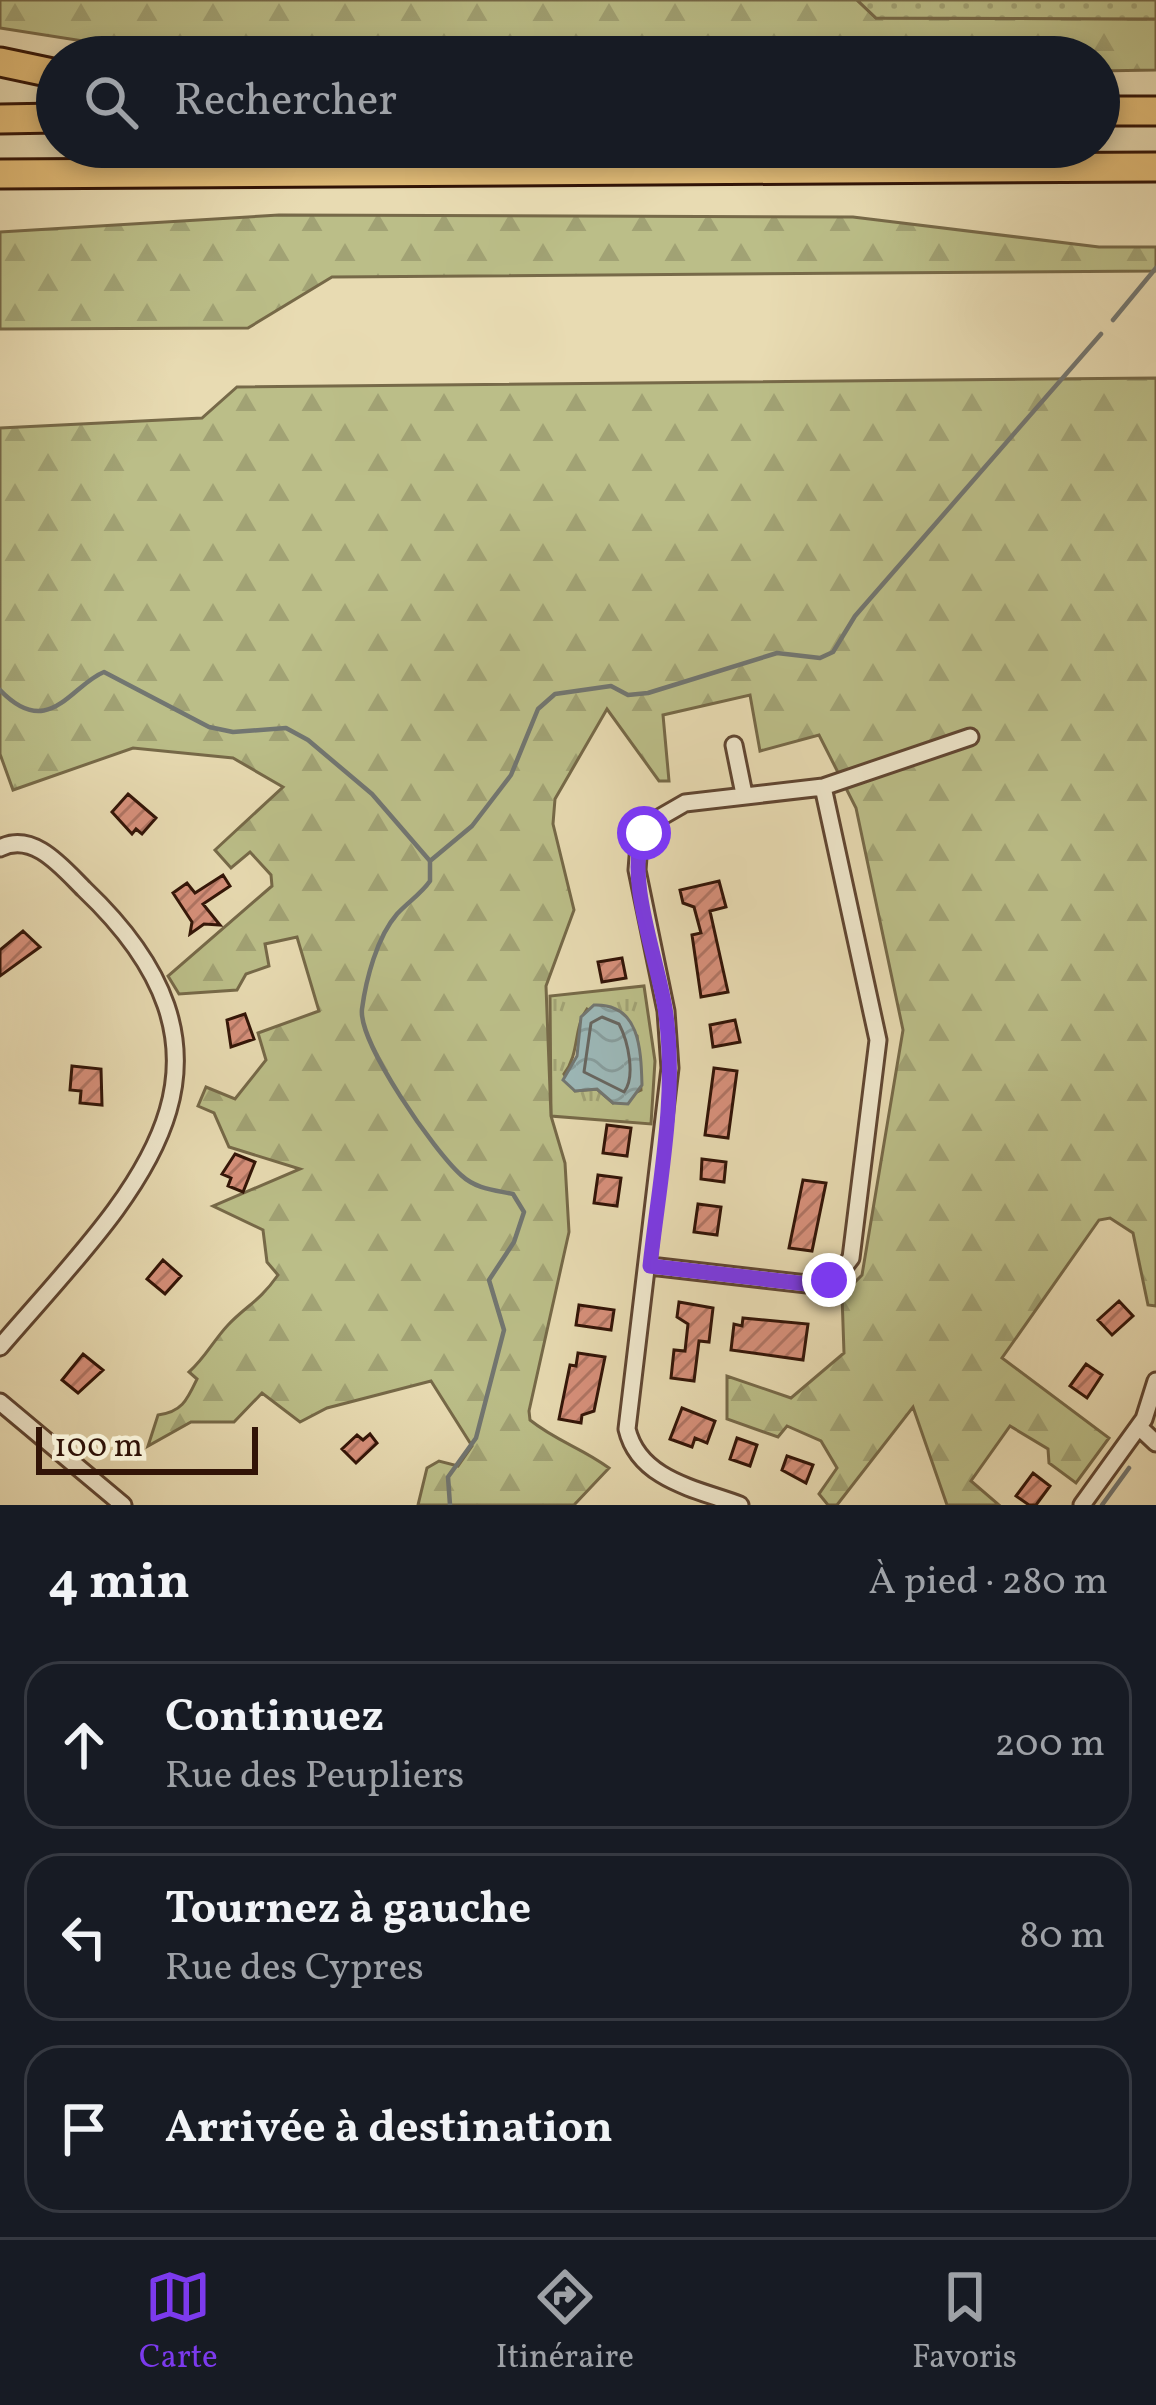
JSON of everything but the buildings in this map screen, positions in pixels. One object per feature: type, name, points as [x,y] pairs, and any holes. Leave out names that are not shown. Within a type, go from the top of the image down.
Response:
[{"type":"highway","points":[[0,62],[36,70]]},
{"type":"highway","points":[[1120,111],[1156,110]]},
{"type":"highway","points":[[0,119],[36,118]]},
{"type":"highway","points":[[1120,166],[1156,166]]},
{"type":"highway","points":[[0,174],[824,168]]},
{"type":"highway","points":[[977,168],[1156,181]]},
{"type":"highway","points":[[0,185],[127,173]]},
{"type":"street","points":[[740,1505],[655,1472],[630,1442],[628,1416],[650,1266],[670,1068],[666,1011],[638,870],[644,833],[672,808],[744,794],[823,787],[970,737]]},
{"type":"street","points":[[734,745],[744,794]]},
{"type":"street","points":[[650,1266],[807,1284],[838,1275],[851,1258],[878,1040],[823,787]]},
{"type":"street","points":[[0,848],[19,842],[32,845],[65,871],[134,947],[165,1011],[173,1082],[164,1129],[145,1173],[0,1347]]},
{"type":"street","points":[[1082,1505],[1138,1427],[1156,1382]]},
{"type":"street","points":[[0,1402],[123,1505]]},
{"type":"street","points":[[1138,1427],[1156,1443]]},
{"type":"green space","points":[[0,0],[857,0],[876,18],[1156,19],[1156,70],[1120,71],[1120,36],[51,36],[0,28]]},
{"type":"green space","points":[[857,0],[1156,0],[1156,19],[876,18]]},
{"type":"green space","points":[[279,215],[853,217],[1099,247],[1156,247],[1156,271],[332,277],[248,328],[0,329],[0,232]]},
{"type":"green space","points":[[1156,378],[1156,1306],[1148,1305],[1133,1233],[1110,1218],[1099,1220],[1002,1358],[1109,1438],[1076,1483],[1049,1463],[1048,1449],[1010,1426],[971,1481],[999,1505],[947,1505],[913,1407],[837,1505],[828,1505],[819,1494],[837,1468],[821,1441],[787,1426],[778,1437],[727,1419],[727,1376],[791,1398],[844,1353],[842,1295],[862,1275],[903,1030],[856,808],[819,735],[760,751],[750,695],[663,715],[669,781],[659,781],[607,709],[555,799],[553,824],[574,910],[546,986],[551,1116],[565,1163],[569,1232],[529,1411],[530,1420],[609,1468],[574,1505],[418,1505],[427,1468],[439,1461],[458,1466],[472,1446],[431,1381],[327,1408],[300,1422],[262,1393],[234,1422],[191,1422],[148,1446],[158,1415],[178,1408],[190,1393],[197,1379],[189,1372],[278,1275],[267,1262],[263,1230],[213,1206],[300,1169],[229,1147],[214,1113],[198,1106],[206,1087],[235,1099],[266,1060],[258,1033],[319,1011],[297,937],[265,944],[269,966],[246,974],[237,990],[179,994],[168,976],[272,886],[271,875],[250,852],[231,868],[215,850],[283,787],[233,758],[133,748],[13,790],[0,754],[0,428],[202,418],[237,387]]},
{"type":"green space","points":[[644,986],[655,1061],[651,1124],[551,1116],[550,996]],"holes":[[[587,1009],[637,1036],[641,1090],[613,1103],[597,1089],[575,1091],[564,1074]]]},
{"type":"water","points":[[594,1005],[621,1012],[635,1031],[642,1085],[628,1104],[613,1103],[597,1089],[575,1091],[563,1080],[577,1056],[581,1017]]},
{"type":"waterway","points":[[1113,320],[1156,268]]},
{"type":"waterway","points":[[430,861],[472,826],[511,775],[538,709],[555,694],[611,686],[628,695],[648,693],[777,653],[820,658],[833,652],[855,616],[1101,334]]},
{"type":"waterway","points":[[0,690],[32,711],[46,710],[104,672],[209,727],[233,732],[286,728],[308,740],[372,794],[430,861],[430,881],[397,914],[378,946],[364,997],[364,1025],[400,1096],[449,1163],[473,1183],[513,1194],[524,1212],[514,1242],[489,1280],[504,1330],[476,1438],[448,1477],[450,1505]]},
{"type":"waterway","points":[[1102,1505],[1129,1468]]},
{"type":"route","points":[[644,833],[638,870],[666,1011],[670,1068],[650,1266],[807,1284],[829,1280]]}]
